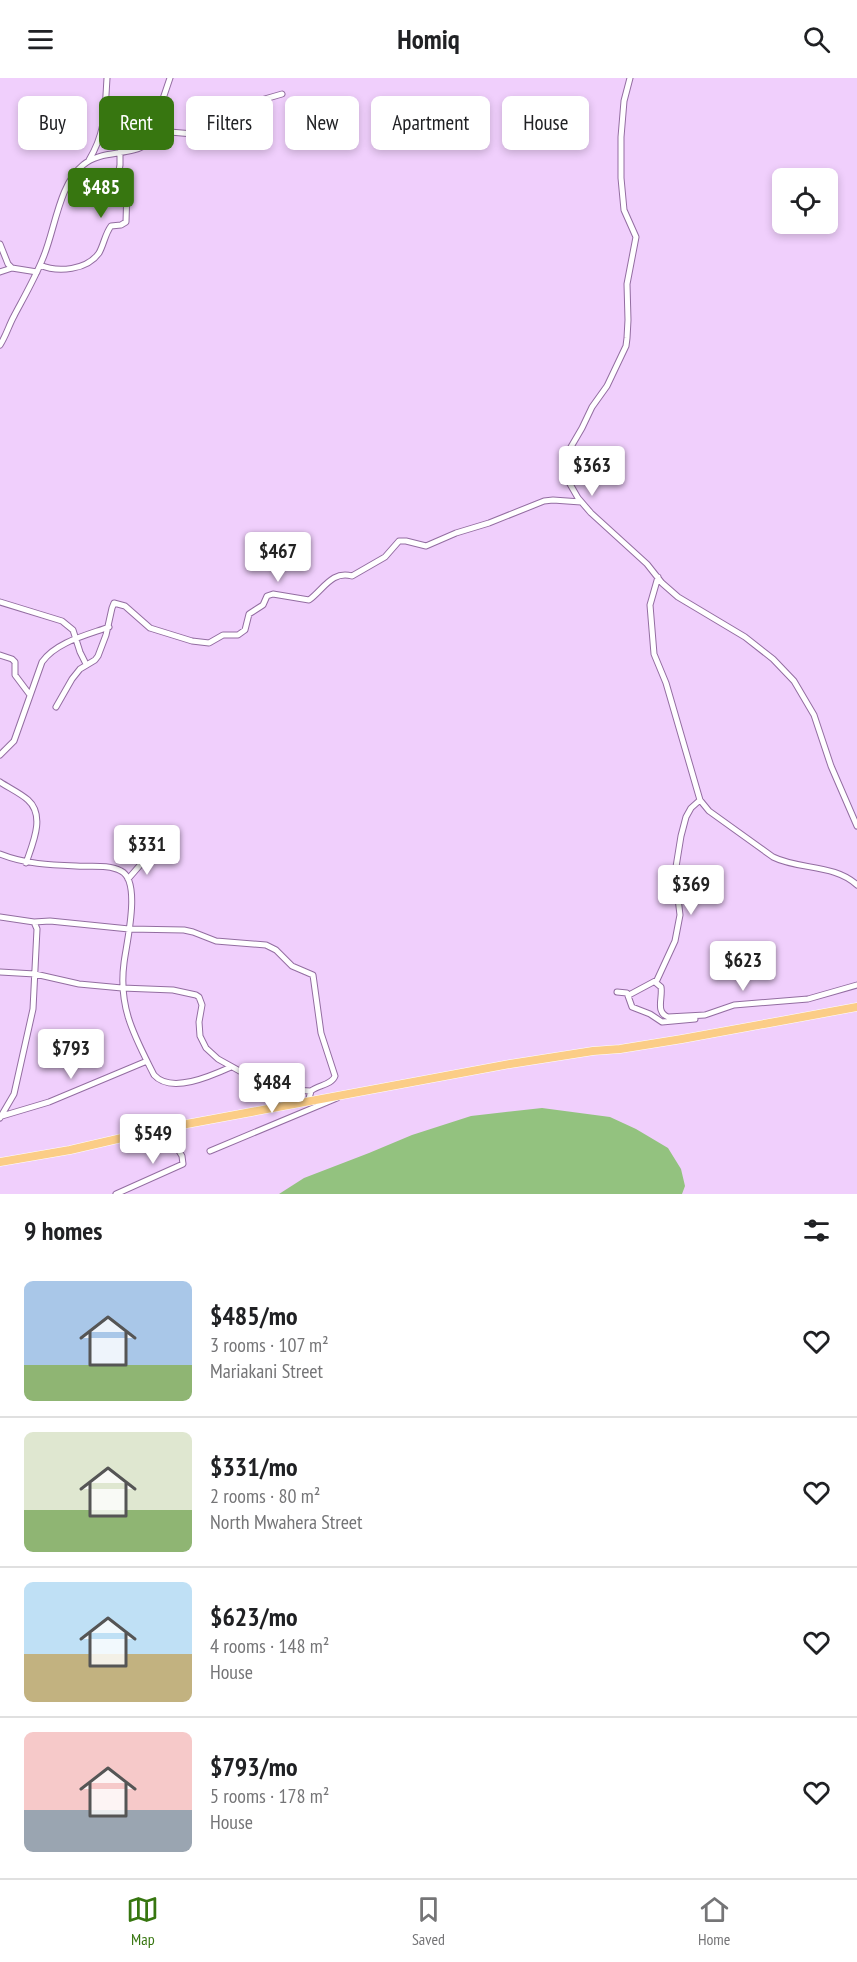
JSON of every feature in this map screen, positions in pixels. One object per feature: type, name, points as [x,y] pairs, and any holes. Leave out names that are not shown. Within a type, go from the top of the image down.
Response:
[{"type":"highway","points":[[0,1162],[70,1150],[165,1128],[556,1056],[620,1049],[857,1007]]},
{"type":"street","points":[[88,161],[100,141],[104,122],[107,78]]},
{"type":"street","points":[[164,96],[170,78]]},
{"type":"street","points":[[630,78],[624,101],[621,178],[624,210],[636,237],[627,284],[626,346],[608,386],[592,407],[568,452],[566,467],[570,483],[581,502],[647,564],[678,597],[745,637],[765,652],[794,681],[814,715],[831,766],[857,826]]},
{"type":"street","points":[[174,132],[193,134],[230,109],[282,94]]},
{"type":"street","points":[[0,345],[49,244],[60,204],[70,180],[88,161],[104,154],[130,150]]},
{"type":"street","points":[[40,265],[59,270],[90,262],[102,246],[111,226],[126,222],[127,190],[118,176],[120,152]]},
{"type":"street","points":[[0,244],[12,268]]},
{"type":"street","points":[[0,272],[12,268],[37,272]]},
{"type":"street","points":[[56,707],[82,666],[95,660],[98,656],[115,603],[125,606],[153,630],[192,641],[209,643],[223,635],[238,635],[245,630],[249,614],[263,605],[265,598],[269,595],[292,596],[309,600],[330,580],[343,574],[352,576],[386,556],[399,541],[426,546],[456,533],[489,524],[544,501],[581,502]]},
{"type":"street","points":[[658,577],[650,605],[654,654],[666,683],[700,801],[773,857],[784,862],[857,878]]},
{"type":"street","points":[[0,602],[62,621],[73,630],[86,664]]},
{"type":"street","points":[[0,755],[14,741],[42,662],[46,657],[76,639],[109,627]]},
{"type":"street","points":[[0,655],[15,662],[15,675],[30,695]]},
{"type":"street","points":[[0,782],[27,799],[33,807],[37,823],[26,863]]},
{"type":"street","points":[[629,995],[655,982],[671,952],[680,915],[675,873],[683,826],[691,808],[700,801]]},
{"type":"street","points":[[0,854],[26,863],[122,871],[128,879],[132,911],[122,988],[125,1011],[132,1032],[154,1075],[166,1084],[182,1083],[207,1077],[231,1067]]},
{"type":"street","points":[[128,879],[148,856]]},
{"type":"street","points":[[847,877],[857,885]]},
{"type":"street","points":[[0,917],[34,922],[50,921],[129,929],[184,930],[216,941],[266,945],[276,950],[292,966],[312,974],[321,1033],[335,1076],[332,1082],[311,1091],[272,1089],[231,1067],[218,1059],[202,1043],[199,1030],[202,1005],[199,997],[158,988],[122,988],[79,984],[35,974],[0,972]]},
{"type":"street","points":[[1,1117],[14,1094],[33,1009],[37,929],[34,922]]},
{"type":"street","points":[[655,982],[662,987],[660,1008],[665,1017],[705,1015]]},
{"type":"street","points":[[617,992],[625,992],[629,995],[632,1008],[650,1014],[659,1021],[693,1020],[734,1005],[808,999],[857,985]]},
{"type":"street","points":[[1,1117],[49,1102],[147,1061]]},
{"type":"street","points":[[308,1102],[311,1091]]},
{"type":"street","points":[[210,1151],[342,1096]]},
{"type":"street","points":[[116,1194],[183,1164],[182,1156],[165,1128]]},
{"type":"shaded area","points":[[542,1108],[610,1117],[668,1148],[681,1169],[685,1186],[682,1194],[279,1194],[304,1178],[412,1135],[471,1116]]}]
